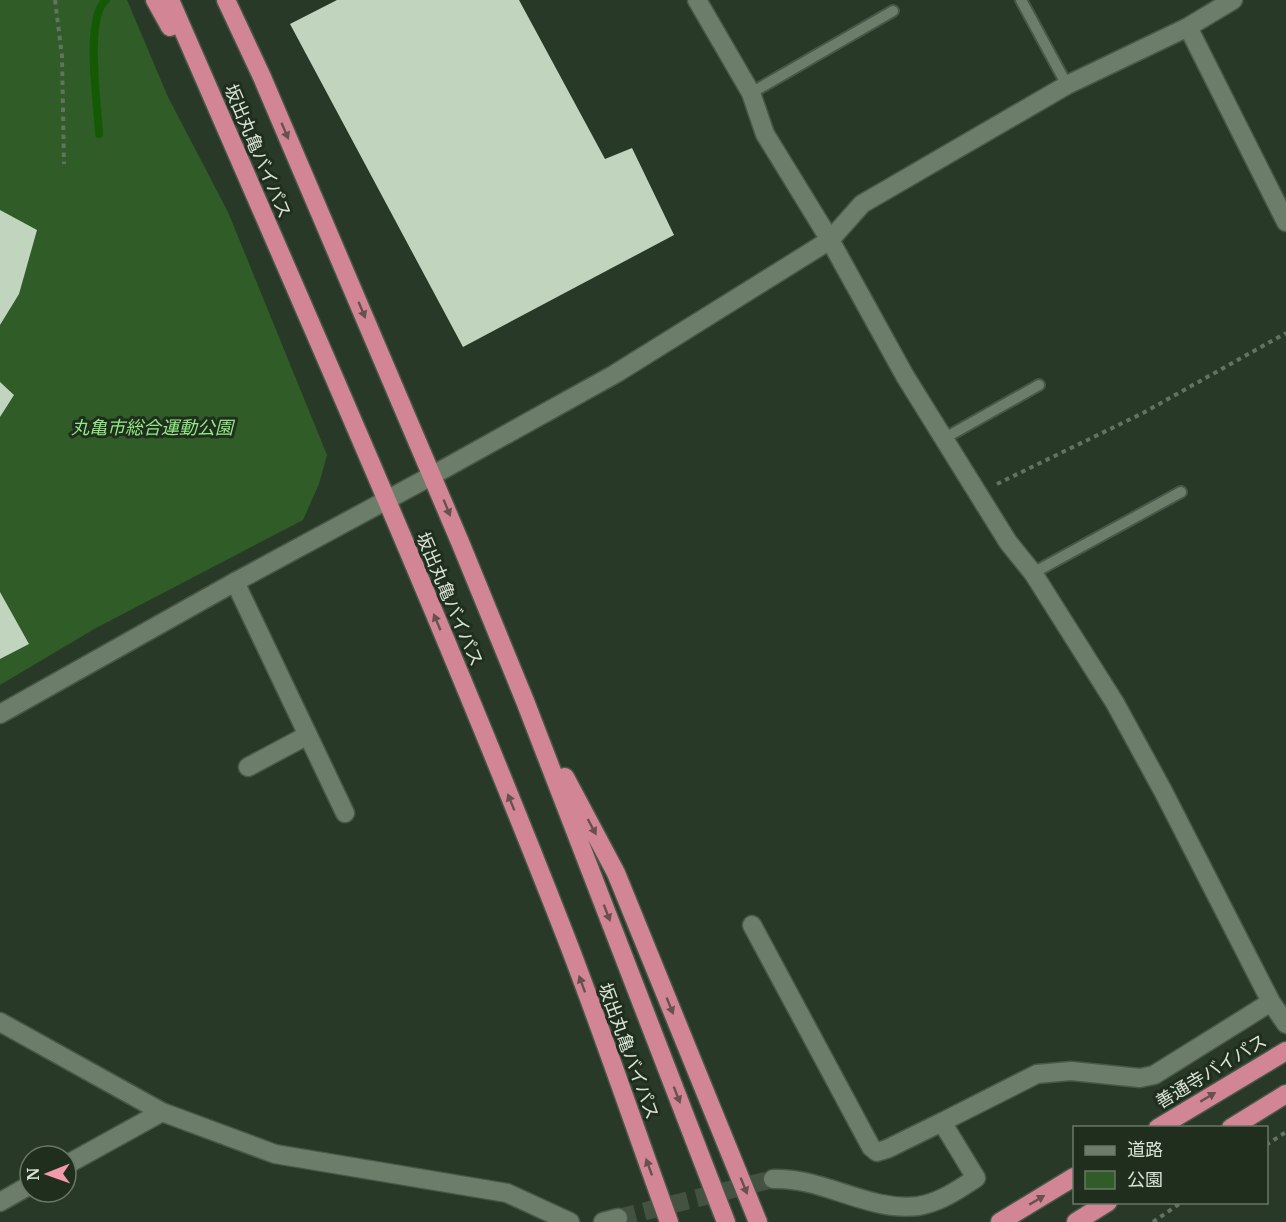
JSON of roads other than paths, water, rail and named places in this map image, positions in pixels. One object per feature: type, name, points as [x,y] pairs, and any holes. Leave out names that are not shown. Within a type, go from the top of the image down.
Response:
[{"type":"highway","points":[[155,0],[225,126]]},
{"type":"highway","name":"坂出丸亀バイパス","points":[[170,0],[386,501],[565,937],[669,1222]]},
{"type":"highway","name":"坂出丸亀バイパス","points":[[226,0],[262,77],[433,475],[525,701],[726,1222]]},
{"type":"highway","points":[[232,0],[262,77]]},
{"type":"highway","points":[[525,701],[616,873],[758,1222]]},
{"type":"highway","name":"善通寺バイパス","points":[[1161,1126],[1286,1051]]},
{"type":"highway","points":[[1234,1126],[1286,1094]]},
{"type":"highway","points":[[1000,1222],[1073,1178]]},
{"type":"highway","points":[[709,1180],[735,1222]]},
{"type":"highway","points":[[1076,1222],[1106,1204]]},
{"type":"street","points":[[697,0],[751,93],[765,134],[830,240],[905,376],[1008,542],[1033,573],[1115,703],[1271,1002],[1286,1024]]},
{"type":"street","points":[[0,714],[235,582],[615,374],[830,240],[862,204],[1067,85],[1188,27],[1233,0]]},
{"type":"street","points":[[1188,27],[1286,222]]},
{"type":"street","points":[[235,582],[345,813]]},
{"type":"street","points":[[248,767],[308,735]]},
{"type":"street","points":[[752,925],[872,1147],[877,1152],[1037,1074],[1071,1071],[1140,1078],[1154,1075],[1271,1002]]},
{"type":"street","points":[[0,1022],[162,1112],[275,1155],[507,1193],[570,1222]]},
{"type":"street","points":[[78,1158],[162,1112]]},
{"type":"street","points":[[773,1179],[790,1179],[816,1184],[883,1205],[918,1206],[947,1197],[976,1178],[942,1122]]},
{"type":"street","points":[[0,1202],[18,1192]]},
{"type":"lane","points":[[1021,0],[1067,85]]},
{"type":"lane","points":[[751,93],[893,11]]},
{"type":"lane","points":[[943,439],[1039,386]]},
{"type":"lane","points":[[1033,573],[1181,492]]},
{"type":"waterway","points":[[99,134],[94,43],[95,24],[99,10],[106,0]]},
{"type":"tunnel","points":[[618,1218],[773,1179]]},
{"type":"park label","name":"丸亀市総合運動公園","points":[[152,427]]}]
